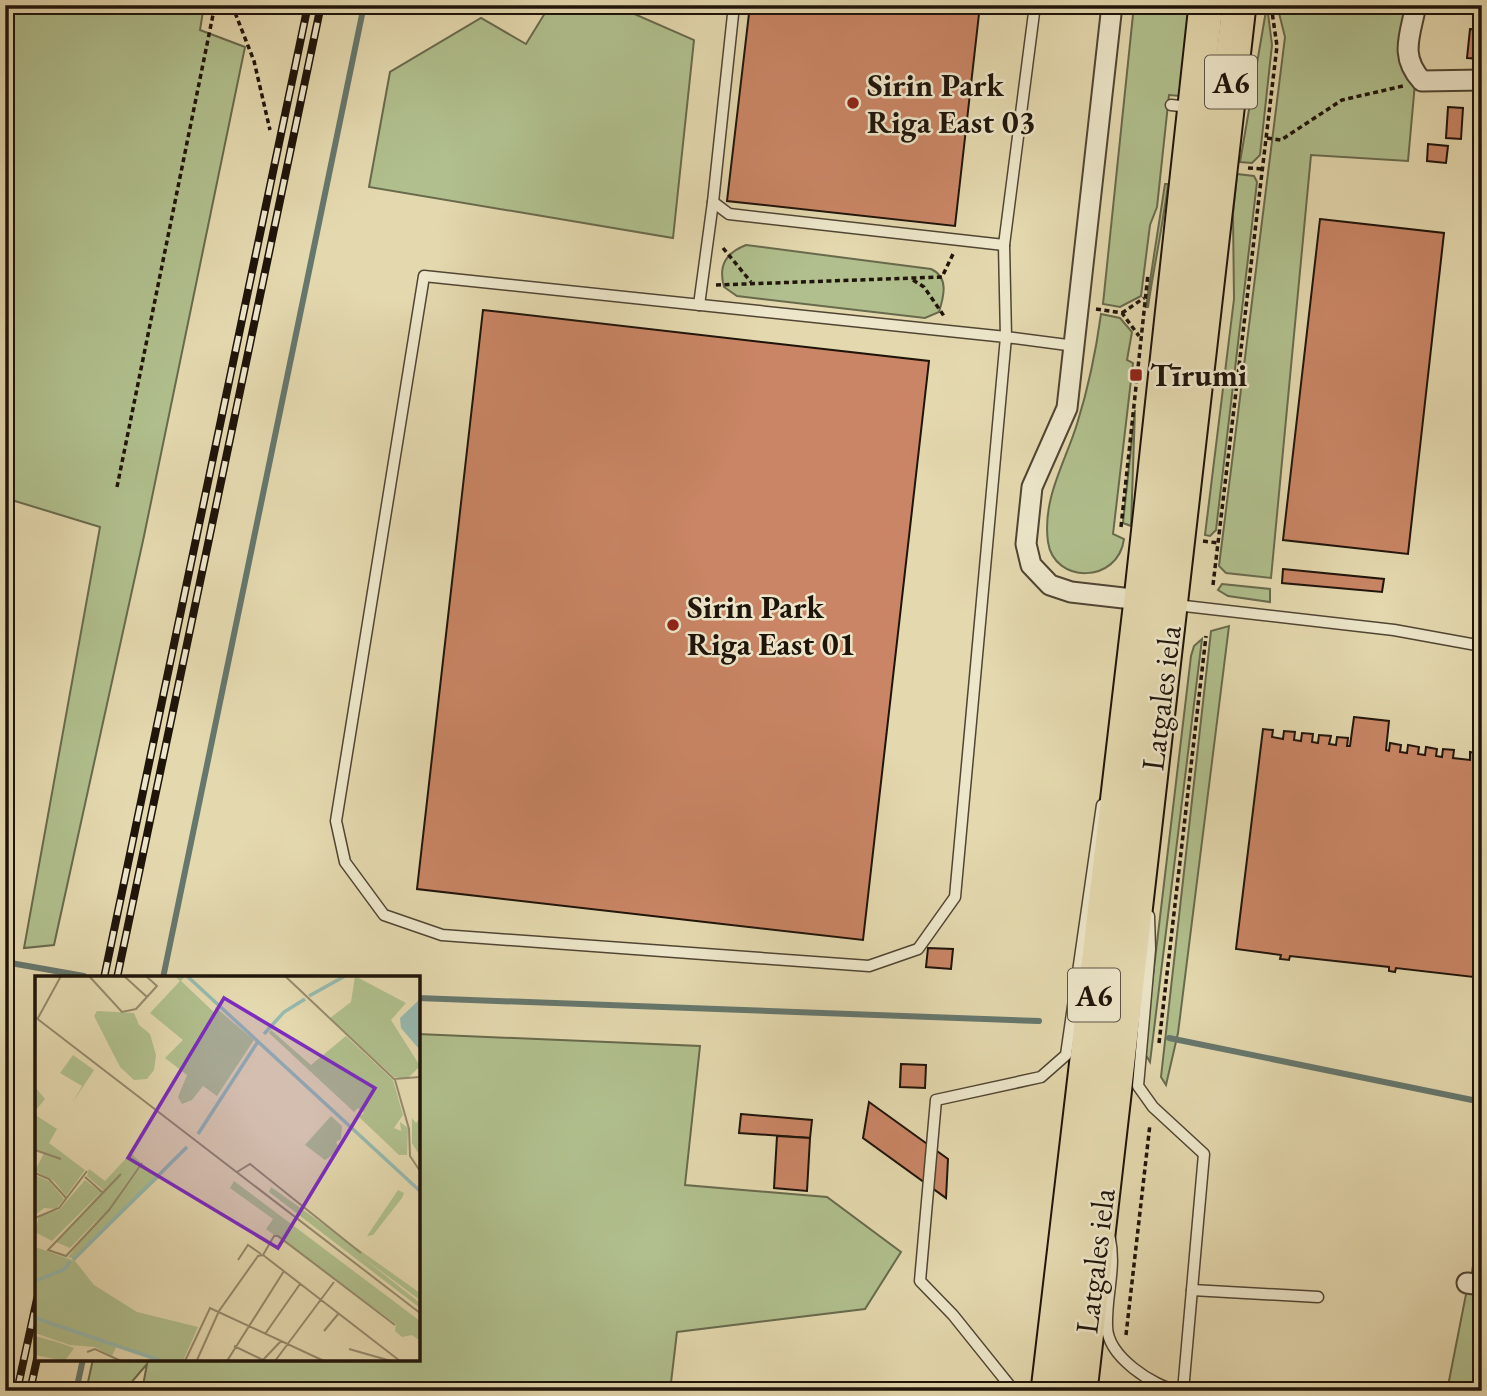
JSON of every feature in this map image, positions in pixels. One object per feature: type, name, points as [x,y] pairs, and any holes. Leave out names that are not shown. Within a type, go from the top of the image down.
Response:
[{"type":"highway","name":"Latgales iela","points":[[1080,1391],[1139,885],[1183,106],[1206,5]]},
{"type":"highway","name":"Latgales iela","points":[[1048,1391],[1120,771],[1156,602],[1240,5]]},
{"type":"street","points":[[1112,5],[1067,408],[1032,487],[1026,544],[1031,565],[1050,585],[1071,592],[1156,602]]},
{"type":"street","points":[[1416,5],[1407,50],[1410,68],[1422,81],[1482,80]]},
{"type":"lane","points":[[699,305],[734,5]]},
{"type":"lane","points":[[1035,5],[1004,245],[1006,338],[955,897],[918,948],[869,966],[442,935],[384,915],[345,862],[337,821],[424,276],[955,332],[1006,338],[1075,346]]},
{"type":"lane","points":[[713,202],[729,214],[1004,245]]},
{"type":"lane","points":[[1156,602],[1394,630],[1482,646]]},
{"type":"lane","name":"Latgales iela","points":[[1013,1390],[953,1315],[920,1282],[936,1100],[1041,1077],[1066,1055],[1097,822],[1105,794],[1120,771]]},
{"type":"lane","points":[[1102,1198],[1115,1261],[1107,1328],[1123,1358],[1152,1382],[1177,1391],[1192,1290],[1204,1154],[1153,1107],[1138,1086],[1150,949],[1149,912],[1139,885]]},
{"type":"lane","points":[[1192,1290],[1318,1297]]},
{"type":"path","points":[[117,487],[215,5]]},
{"type":"path","points":[[232,5],[254,61],[270,130]]},
{"type":"path","points":[[1213,585],[1277,46],[1271,5]]},
{"type":"path","points":[[1267,138],[1281,140],[1342,100],[1422,81]]},
{"type":"path","points":[[1236,167],[1263,169]]},
{"type":"path","points":[[709,232],[753,284]]},
{"type":"path","points":[[702,287],[942,277],[960,240]]},
{"type":"path","points":[[911,278],[924,287],[955,332]]},
{"type":"path","points":[[1080,307],[1122,313],[1144,298]]},
{"type":"path","points":[[1122,313],[1140,338]]},
{"type":"path","points":[[1201,540],[1218,543]]},
{"type":"path","points":[[1159,1043],[1206,636]]},
{"type":"path","points":[[1123,1358],[1147,1138]]},
{"type":"green space","points":[[5,5],[204,5],[200,30],[245,47],[144,536],[54,945],[24,948],[100,527],[5,498]]},
{"type":"green space","points":[[550,5],[614,5],[694,40],[673,238],[369,187],[390,72],[481,18],[526,44]]},
{"type":"green space","points":[[1134,5],[1190,5],[1180,96],[1169,95],[1157,207],[1150,225],[1141,296],[1120,307],[1103,304]]},
{"type":"green space","points":[[1267,5],[1272,45],[1260,155],[1252,163],[1240,162]]},
{"type":"green space","points":[[1277,5],[1422,5],[1408,161],[1311,155],[1271,578],[1226,573],[1219,566],[1285,37]]},
{"type":"green space","points":[[1237,174],[1254,176],[1257,182],[1216,530],[1210,536],[1205,535],[1234,299],[1233,214]]},
{"type":"green space","points":[[1165,184],[1168,184],[1164,215],[1146,307]]},
{"type":"green space","points":[[746,245],[931,269],[937,272],[943,282],[939,312],[925,318],[737,296],[724,287],[723,266],[733,252]]},
{"type":"green space","points":[[1101,314],[1120,318],[1132,332],[1127,360],[1133,363],[1113,534],[1124,539],[1119,554],[1110,564],[1099,571],[1086,573],[1062,566],[1053,556],[1048,542],[1047,526],[1051,496],[1085,397]]},
{"type":"green space","points":[[1135,410],[1131,526],[1123,523]]},
{"type":"green space","points":[[1222,584],[1270,589],[1270,602],[1228,596],[1218,590]]},
{"type":"green space","points":[[1229,626],[1178,1033],[1166,1085],[1161,1077],[1211,631]]},
{"type":"green space","points":[[1202,639],[1150,1062],[1144,1052],[1191,656],[1194,646]]},
{"type":"green space","points":[[420,1034],[700,1046],[685,1185],[827,1197],[901,1252],[865,1309],[677,1332],[670,1391],[142,1391],[147,1364],[124,1391],[90,1391],[88,1382],[93,1361],[420,1361]]},
{"type":"green space","points":[[1482,1197],[1482,1275],[1472,1273]]},
{"type":"green space","points":[[1467,1289],[1482,1291],[1482,1391],[1447,1391]]},
{"type":"building","name":"Sirin Park Riga East 03","points":[[750,5],[980,5],[955,226],[727,201]]},
{"type":"building","points":[[1470,29],[1482,30],[1482,59],[1467,58]]},
{"type":"building","points":[[1448,107],[1463,108],[1461,139],[1446,138]]},
{"type":"building","points":[[1428,144],[1448,146],[1446,163],[1427,161]]},
{"type":"building","points":[[1320,219],[1444,233],[1408,554],[1283,540]]},
{"type":"building","name":"Sirin Park Riga East 01","points":[[483,310],[929,361],[863,940],[417,889]]},
{"type":"building","points":[[1283,569],[1384,579],[1382,592],[1282,583]]},
{"type":"building","points":[[1354,717],[1389,721],[1386,750],[1389,751],[1390,743],[1401,745],[1400,752],[1407,753],[1408,745],[1419,747],[1418,754],[1425,755],[1426,747],[1437,749],[1436,756],[1442,757],[1443,749],[1454,750],[1453,758],[1470,760],[1470,752],[1480,754],[1482,978],[1396,968],[1395,972],[1389,971],[1389,967],[1290,956],[1289,960],[1280,959],[1281,955],[1236,949],[1263,729],[1273,730],[1272,737],[1283,739],[1284,731],[1295,732],[1294,740],[1301,741],[1302,733],[1313,734],[1312,742],[1318,743],[1319,735],[1331,736],[1329,744],[1336,745],[1337,737],[1348,738],[1347,746],[1350,746]]},
{"type":"building","points":[[928,948],[953,949],[951,969],[926,967]]},
{"type":"building","points":[[901,1064],[926,1065],[925,1088],[900,1087]]},
{"type":"building","points":[[869,1102],[948,1159],[946,1198],[863,1138]]},
{"type":"building","points":[[741,1114],[812,1120],[810,1138],[739,1133]]},
{"type":"building","points":[[777,1136],[810,1138],[807,1191],[774,1188]]},
{"type":"waterway","points":[[163,976],[364,5]]},
{"type":"waterway","points":[[5,962],[84,976]]},
{"type":"waterway","points":[[420,998],[1039,1021]]},
{"type":"waterway","points":[[1169,1038],[1482,1102]]},
{"type":"waterway","points":[[76,1391],[83,1361]]},
{"type":"railway","points":[[104,976],[308,5]]},
{"type":"railway","points":[[117,976],[321,5]]},
{"type":"railway","points":[[17,1391],[35,1308]]},
{"type":"railway","points":[[30,1391],[37,1361]]},
{"type":"place","name":"Sirin Park Riga East 03","points":[[853,103]]},
{"type":"place","name":"Tīrumi","points":[[1136,375]]},
{"type":"place","name":"Sirin Park Riga East 01","points":[[673,625]]}]
